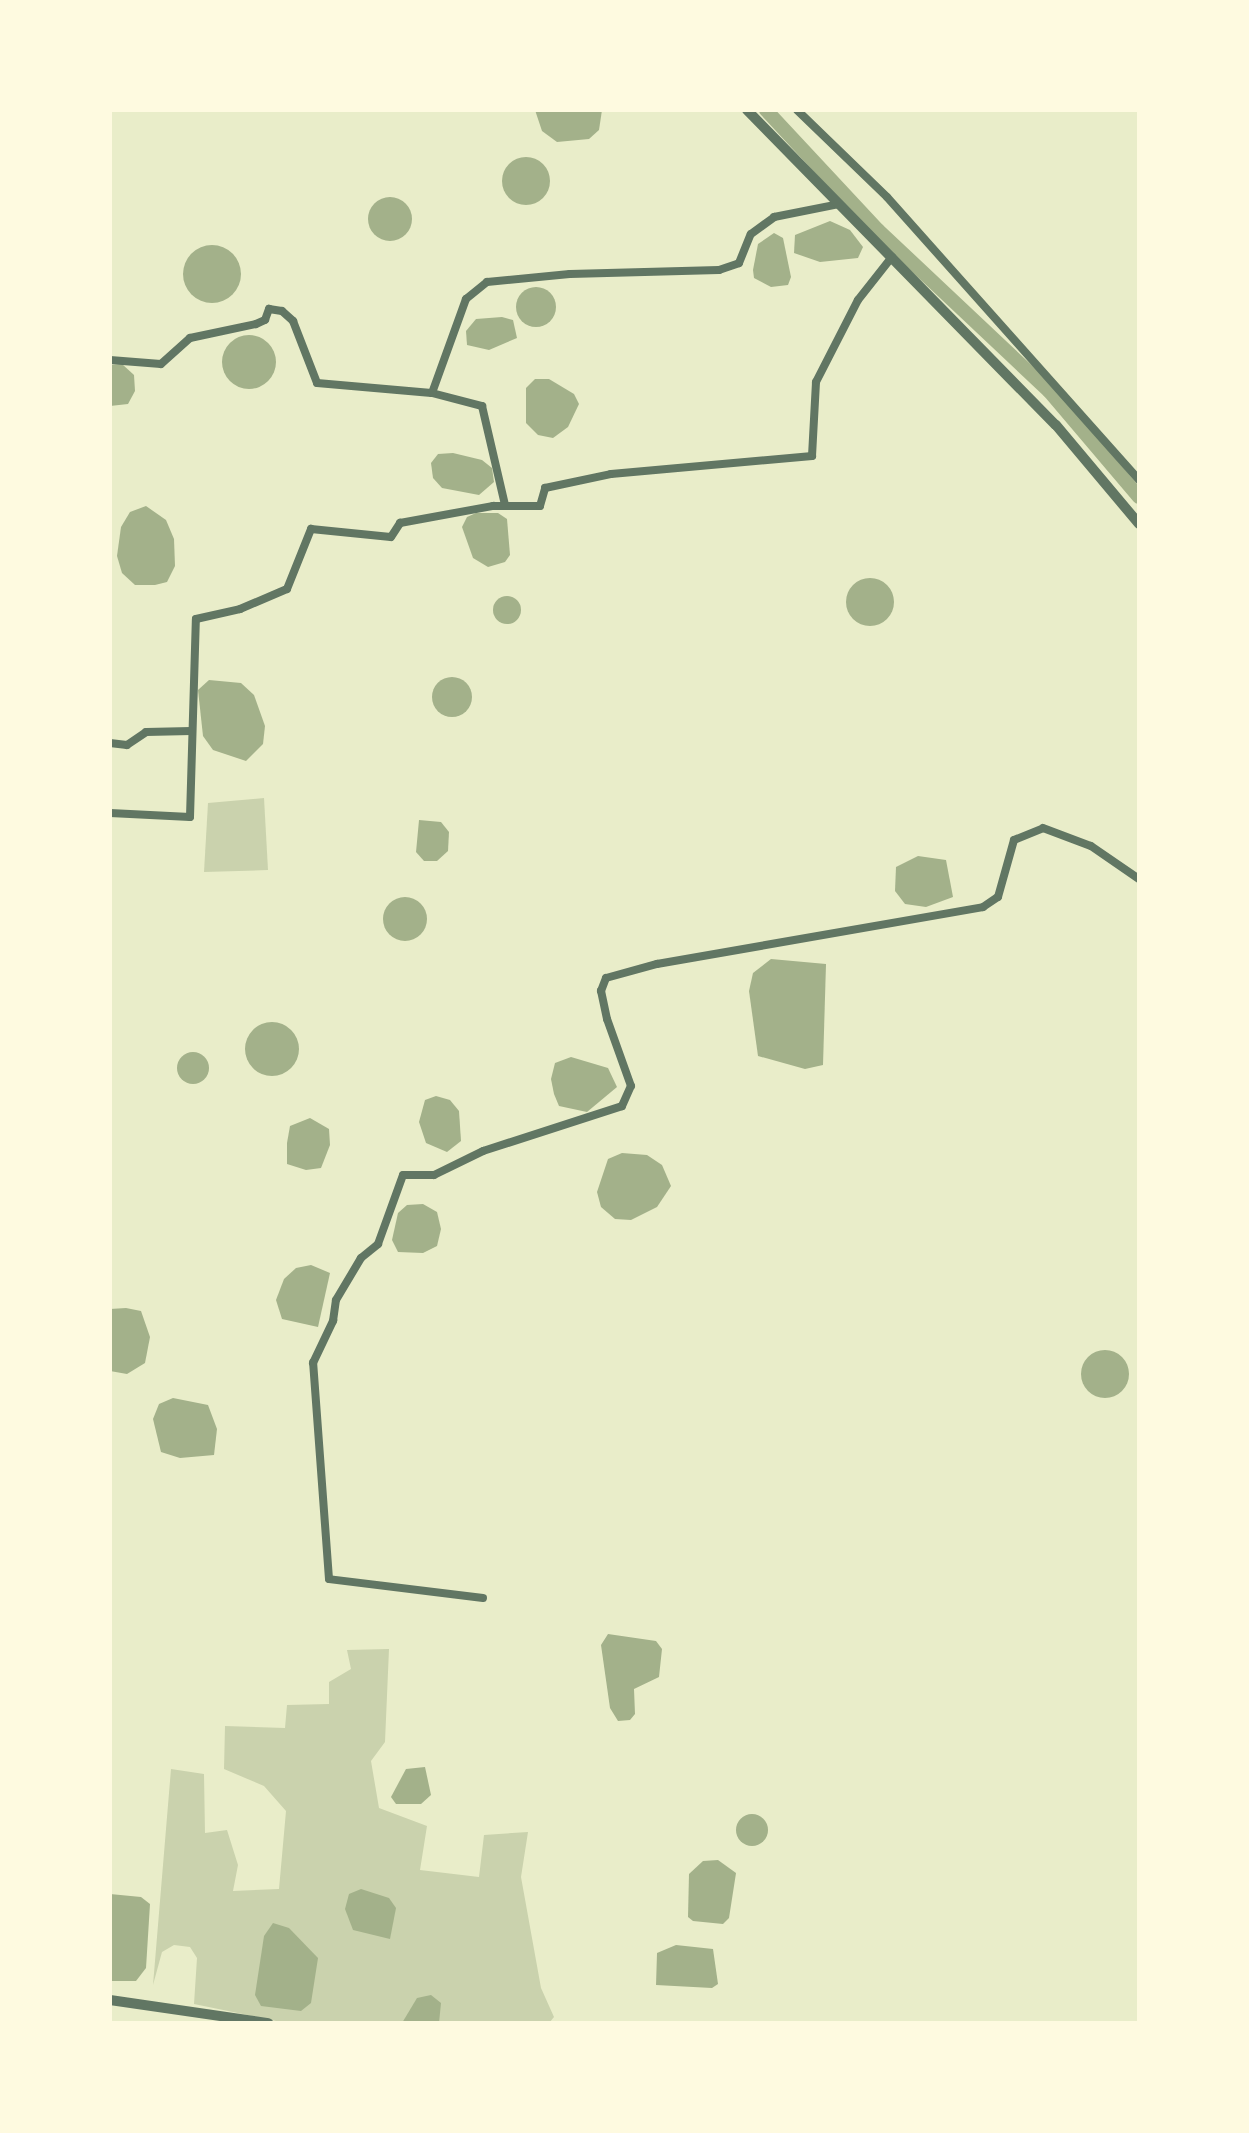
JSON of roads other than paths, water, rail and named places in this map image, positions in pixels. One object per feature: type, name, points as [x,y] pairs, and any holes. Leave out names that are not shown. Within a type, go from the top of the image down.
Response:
[{"type":"street","points":[[747,110],[1056,425],[1139,524]]},
{"type":"street","points":[[797,110],[887,197],[1139,480]]},
{"type":"street","points":[[432,393],[466,299],[487,282],[570,274],[719,270],[739,263],[751,234],[774,217],[839,204]]},
{"type":"street","points":[[110,813],[190,817],[196,619],[240,609],[287,589],[311,529],[391,537],[400,523],[505,505],[540,506],[545,488],[626,471],[810,458],[816,382],[858,300],[892,257]]},
{"type":"street","points":[[110,360],[161,364],[190,338],[256,324],[272,308],[293,321],[317,383],[432,393],[482,406],[505,505]]},
{"type":"street","points":[[110,743],[127,745],[146,732],[191,731]]},
{"type":"street","points":[[483,1598],[329,1579],[313,1363],[333,1321],[336,1300],[361,1258],[378,1244],[403,1175],[434,1175],[483,1151],[622,1106],[631,1086],[607,1019],[601,991],[606,978],[657,964],[983,907],[998,897],[1014,840],[1043,828],[1091,846],[1139,879]]},
{"type":"street","points":[[110,2000],[223,2019],[268,2023]]},
{"type":"waterway","points":[[766,110],[878,230],[1049,391],[1139,497]]}]
